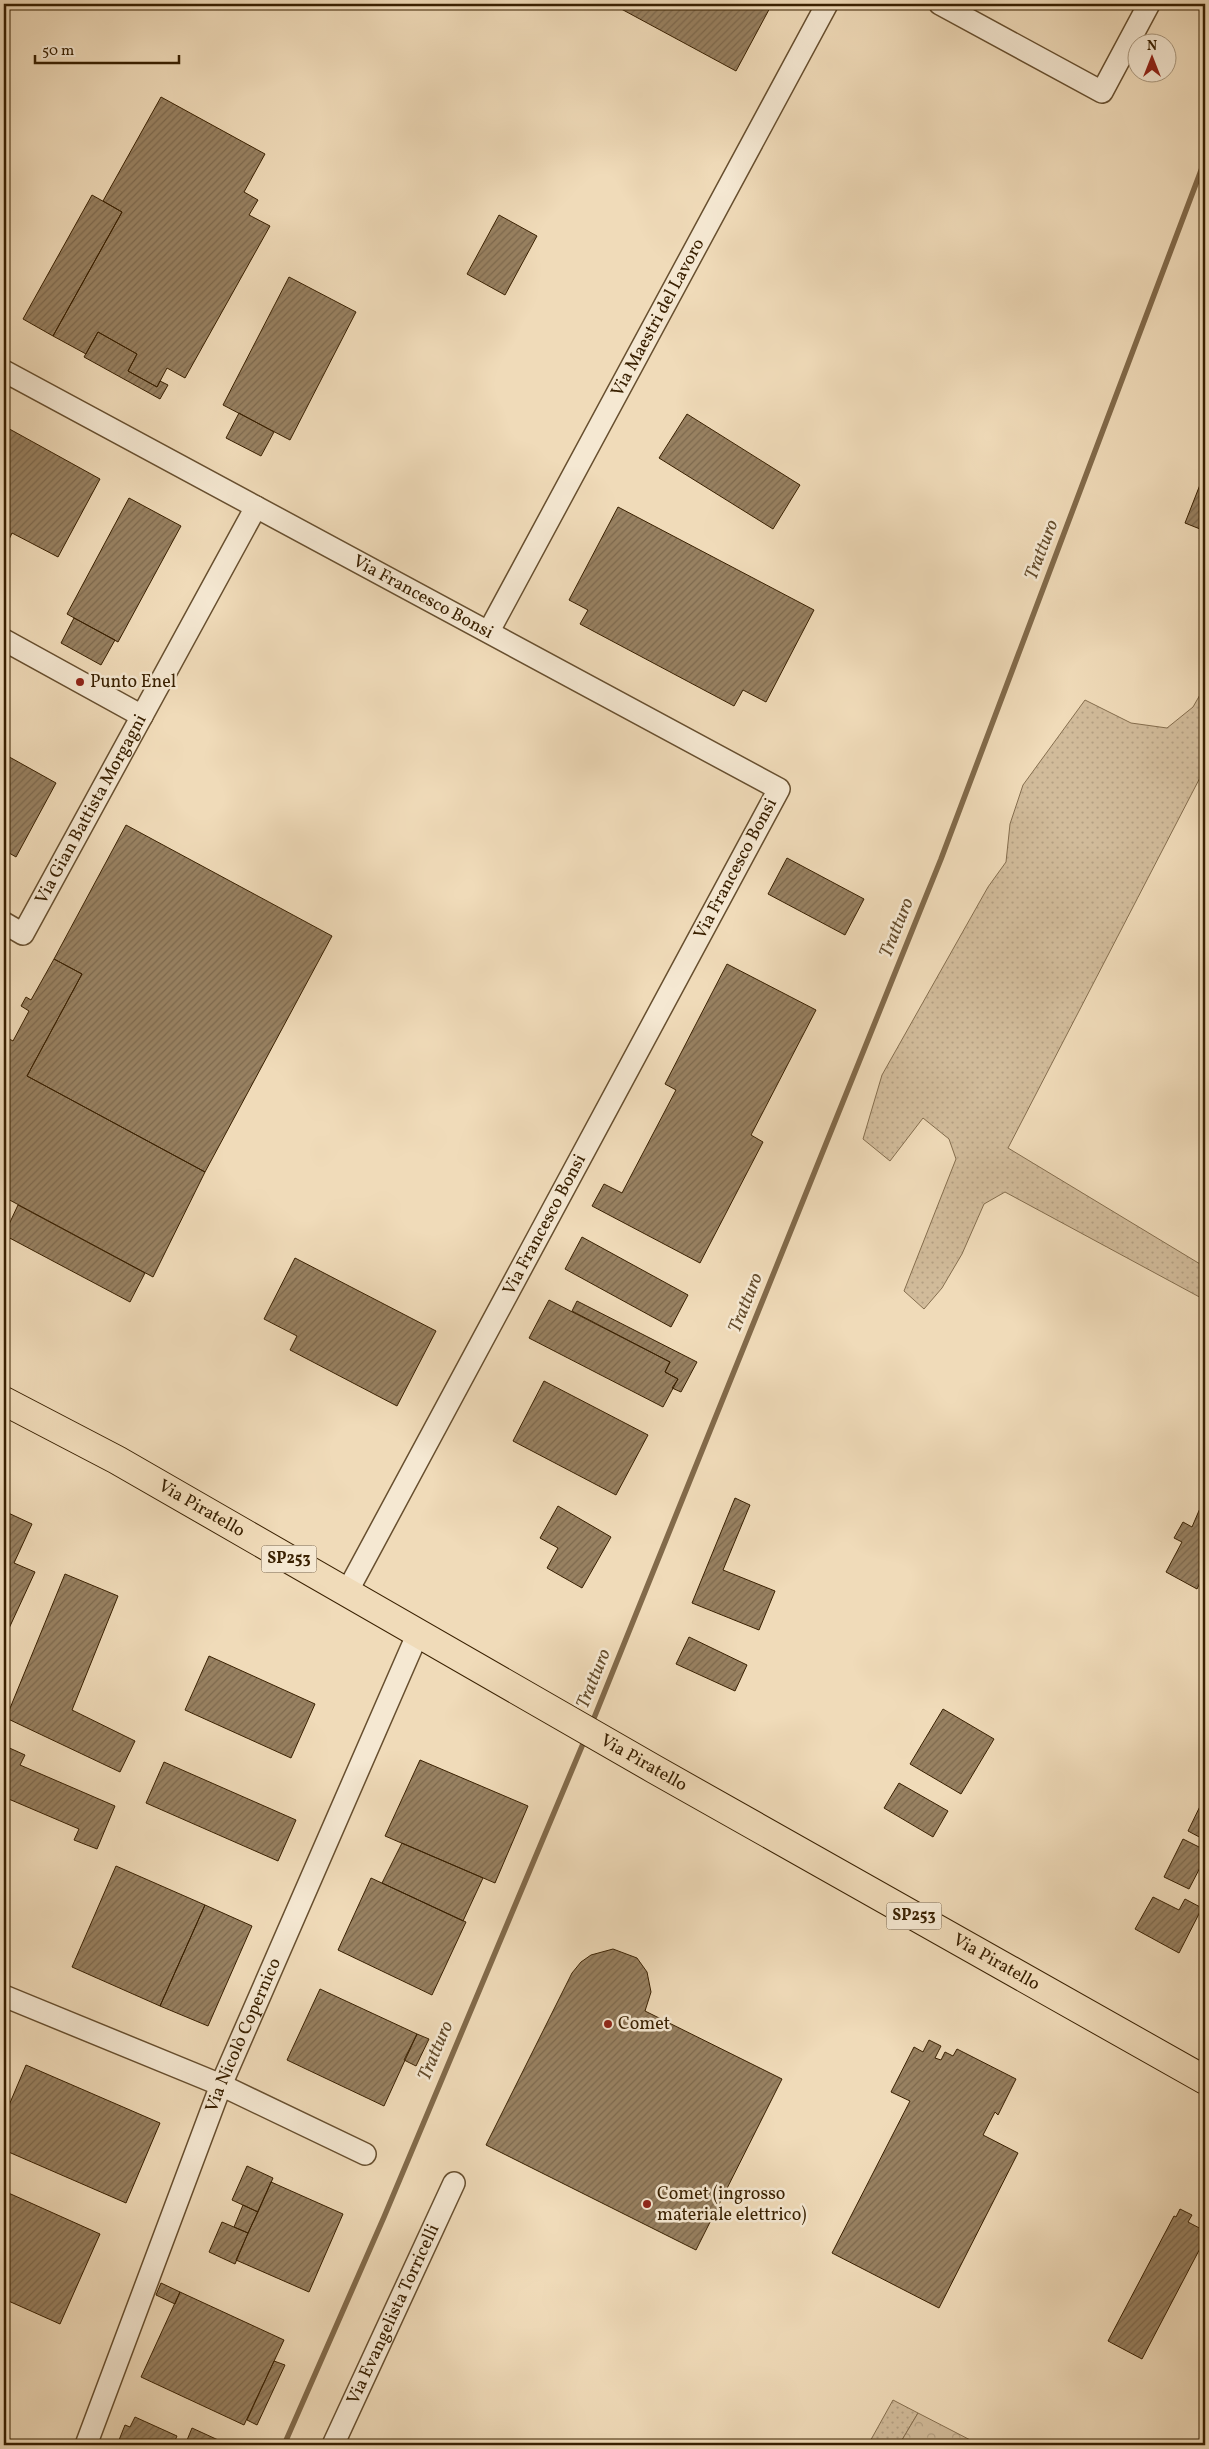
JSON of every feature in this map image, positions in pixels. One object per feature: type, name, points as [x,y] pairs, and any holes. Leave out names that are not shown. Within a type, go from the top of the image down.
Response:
[{"type":"main road","name":"Via Piratello","points":[[4,1400],[117,1460],[623,1752],[1205,2080]]},
{"type":"street","name":"Via Maestri del Lavoro","points":[[489,631],[827,4]]},
{"type":"street","points":[[940,4],[1102,92],[1150,4]]},
{"type":"street","name":"Via Francesco Bonsi","points":[[4,371],[779,788],[347,1592]]},
{"type":"street","name":"Via Gian Battista Morgagni","points":[[4,923],[23,934],[256,507]]},
{"type":"street","points":[[4,640],[142,716]]},
{"type":"street","name":"Via Nicolò Copernico","points":[[86,2445],[221,2086],[418,1633]]},
{"type":"street","points":[[4,1996],[221,2086],[365,2154]]},
{"type":"street","name":"Via Evangelista Torricelli","points":[[333,2445],[454,2183]]},
{"type":"green space","points":[[1205,686],[1205,768],[1008,1148],[1205,1267],[1205,1300],[1005,1192],[984,1204],[962,1254],[942,1288],[924,1309],[904,1291],[956,1159],[949,1139],[923,1118],[890,1161],[863,1139],[882,1075],[988,887],[1006,862],[1010,824],[1023,785],[1085,700],[1131,723],[1167,728],[1193,707]]},
{"type":"green space","points":[[893,2400],[918,2413],[899,2445],[868,2445]]},
{"type":"green space","points":[[918,2413],[980,2445],[899,2445]]},
{"type":"building","points":[[612,4],[772,4],[736,71]]},
{"type":"building","points":[[161,97],[265,154],[244,192],[258,200],[249,215],[270,226],[185,378],[167,368],[157,387],[128,371],[137,354],[98,332],[86,354],[53,336],[122,212],[103,201]]},
{"type":"building","points":[[92,195],[122,212],[53,336],[23,319]]},
{"type":"building","points":[[499,215],[537,236],[505,295],[467,274]]},
{"type":"building","points":[[289,277],[356,312],[290,440],[223,405]]},
{"type":"building","points":[[98,332],[137,354],[128,371],[157,387],[160,381],[168,385],[160,399],[84,357]]},
{"type":"building","points":[[239,413],[274,432],[261,456],[226,438]]},
{"type":"building","points":[[687,414],[800,485],[773,529],[659,458]]},
{"type":"building","points":[[4,426],[100,479],[58,557],[12,533],[6,546],[4,545]]},
{"type":"building","points":[[1205,472],[1205,531],[1185,523]]},
{"type":"building","points":[[129,498],[181,526],[118,642],[67,614]]},
{"type":"building","points":[[618,507],[814,610],[766,702],[743,690],[734,706],[580,624],[588,610],[569,600]]},
{"type":"building","points":[[74,618],[115,640],[101,665],[61,643]]},
{"type":"building","points":[[4,754],[56,783],[16,857],[4,850]]},
{"type":"building","points":[[126,825],[332,936],[205,1172],[27,1076],[82,974],[54,959]]},
{"type":"building","points":[[787,858],[864,899],[845,935],[768,894]]},
{"type":"building","points":[[54,959],[82,974],[27,1076],[205,1172],[153,1277],[4,1197],[4,1036],[13,1041],[29,1011],[21,1006],[26,997],[31,1000]]},
{"type":"building","points":[[727,964],[816,1010],[751,1135],[763,1142],[700,1263],[592,1206],[604,1184],[622,1193],[676,1090],[665,1084]]},
{"type":"building","points":[[18,1205],[145,1273],[130,1302],[4,1235]]},
{"type":"building","points":[[582,1237],[688,1295],[671,1327],[565,1269]]},
{"type":"building","points":[[295,1258],[436,1331],[397,1406],[290,1350],[297,1336],[264,1319]]},
{"type":"building","points":[[549,1300],[670,1362],[665,1372],[678,1379],[663,1407],[529,1338]]},
{"type":"building","points":[[577,1301],[697,1362],[681,1392],[672,1388],[678,1379],[665,1372],[670,1362],[572,1311]]},
{"type":"building","points":[[544,1381],[648,1435],[616,1495],[513,1441]]},
{"type":"building","points":[[735,1498],[750,1505],[723,1570],[775,1591],[759,1630],[692,1603]]},
{"type":"building","points":[[558,1506],[611,1537],[582,1588],[547,1568],[558,1548],[540,1538]]},
{"type":"building","points":[[1201,1506],[1205,1508],[1205,1573],[1197,1589],[1166,1572],[1182,1542],[1174,1538],[1183,1522],[1192,1527]]},
{"type":"building","points":[[4,1511],[32,1524],[14,1563],[35,1572],[5,1637]]},
{"type":"building","points":[[65,1574],[118,1596],[72,1710],[135,1741],[120,1772],[6,1718]]},
{"type":"building","points":[[689,1637],[747,1665],[735,1691],[676,1664]]},
{"type":"building","points":[[209,1656],[315,1704],[291,1758],[185,1710]]},
{"type":"building","points":[[943,1709],[994,1739],[961,1794],[910,1764]]},
{"type":"building","points":[[5,1746],[25,1755],[20,1765],[115,1806],[97,1849],[74,1840],[79,1829],[4,1797]]},
{"type":"building","points":[[420,1760],[528,1806],[495,1883],[385,1836]]},
{"type":"building","points":[[164,1762],[296,1820],[278,1861],[146,1803]]},
{"type":"building","points":[[899,1783],[948,1811],[933,1837],[884,1808]]},
{"type":"building","points":[[1205,1796],[1205,1840],[1188,1831]]},
{"type":"building","points":[[1183,1839],[1205,1850],[1205,1858],[1189,1889],[1164,1877]]},
{"type":"building","points":[[402,1843],[483,1878],[463,1921],[382,1883]]},
{"type":"building","points":[[116,1866],[205,1905],[160,2006],[72,1967]]},
{"type":"building","points":[[371,1878],[466,1922],[432,1995],[338,1950]]},
{"type":"building","points":[[1153,1897],[1179,1910],[1185,1899],[1202,1908],[1179,1953],[1135,1929]]},
{"type":"building","points":[[205,1905],[252,1926],[208,2026],[160,2006]]},
{"type":"building","points":[[613,1949],[637,1958],[647,1972],[651,1992],[645,2011],[782,2079],[696,2250],[486,2145],[572,1973],[581,1962],[591,1955]]},
{"type":"building","points":[[320,1989],[417,2034],[384,2106],[287,2060]]},
{"type":"building","points":[[417,2034],[429,2039],[416,2066],[404,2060]]},
{"type":"building","points":[[929,2040],[941,2046],[935,2058],[941,2060],[945,2052],[953,2056],[957,2049],[1016,2079],[998,2115],[995,2112],[983,2135],[1018,2153],[939,2308],[832,2253],[910,2101],[891,2092],[914,2047],[923,2052]]},
{"type":"building","points":[[26,2065],[160,2123],[126,2203],[4,2150],[4,2117]]},
{"type":"building","points":[[247,2166],[273,2178],[258,2212],[232,2200]]},
{"type":"building","points":[[271,2182],[343,2214],[309,2292],[236,2260]]},
{"type":"building","points":[[4,2191],[100,2234],[60,2324],[4,2299]]},
{"type":"building","points":[[243,2205],[258,2212],[248,2233],[234,2227]]},
{"type":"building","points":[[1180,2209],[1192,2215],[1188,2222],[1205,2231],[1205,2239],[1142,2359],[1108,2341],[1174,2216],[1176,2217]]},
{"type":"building","points":[[222,2222],[248,2233],[235,2264],[209,2252]]},
{"type":"building","points":[[161,2283],[180,2292],[175,2304],[156,2295]]},
{"type":"building","points":[[180,2292],[284,2340],[244,2425],[141,2377]]},
{"type":"building","points":[[274,2361],[285,2365],[257,2425],[247,2420]]},
{"type":"building","points":[[135,2417],[177,2436],[173,2445],[117,2445],[125,2425],[130,2427]]},
{"type":"building","points":[[192,2428],[216,2439],[230,2445],[185,2445]]},
{"type":"waterway","name":"Tratturo","points":[[592,1723],[941,859],[1205,160]]},
{"type":"waterway","name":"Tratturo","points":[[284,2445],[384,2217],[585,1739]]},
{"type":"place","name":"Punto Enel","points":[[80,682]]},
{"type":"place","name":"Comet","points":[[608,2024]]},
{"type":"place","name":"Comet (ingrosso materiale elettrico)","points":[[647,2204]]}]
